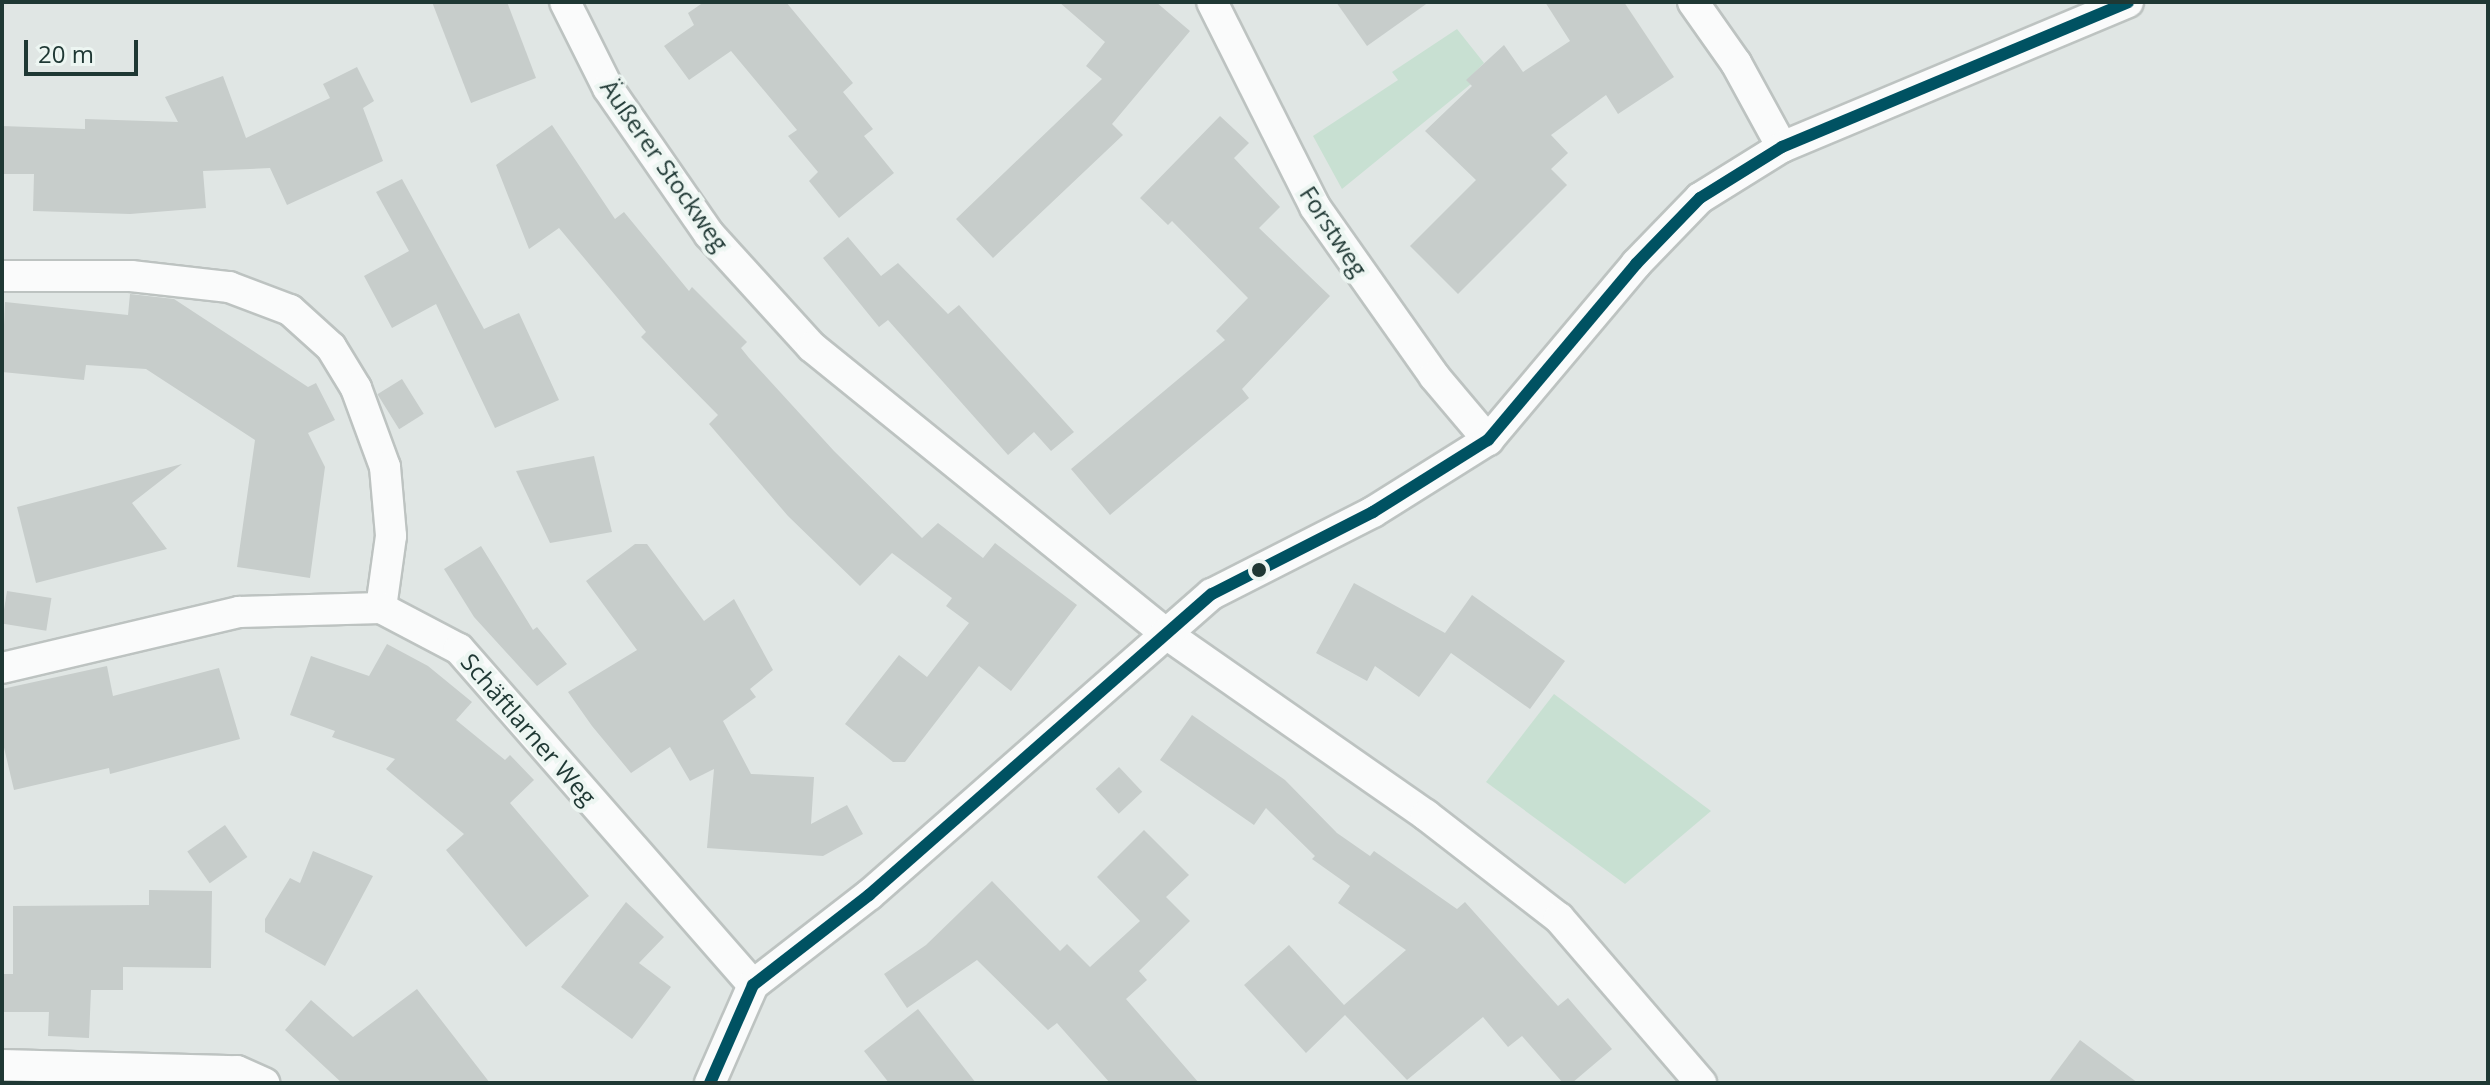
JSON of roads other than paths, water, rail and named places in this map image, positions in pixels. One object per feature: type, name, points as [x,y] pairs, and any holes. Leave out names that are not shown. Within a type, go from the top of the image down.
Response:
[{"type":"street","name":"Äußerer Stockweg","points":[[565,2],[608,88],[709,234],[812,347],[1165,633],[1426,815],[1559,918],[1691,1079]]},
{"type":"street","name":"Forstweg","points":[[1212,2],[1315,207],[1434,376],[1488,440]]},
{"type":"street","points":[[1693,2],[1736,63],[1782,147]]},
{"type":"street","points":[[710,1083],[753,985],[869,895],[1212,594],[1373,512],[1488,440],[1636,264],[1700,198],[1782,147],[2128,2]]},
{"type":"street","points":[[2,276],[131,276],[229,287],[290,310],[331,347],[356,388],[385,467],[391,536],[381,608]]},
{"type":"street","name":"Schäftlarner Weg","points":[[2,668],[239,612],[381,608],[459,649],[753,985]]},
{"type":"street","points":[[2,1065],[237,1071],[264,1083]]}]
